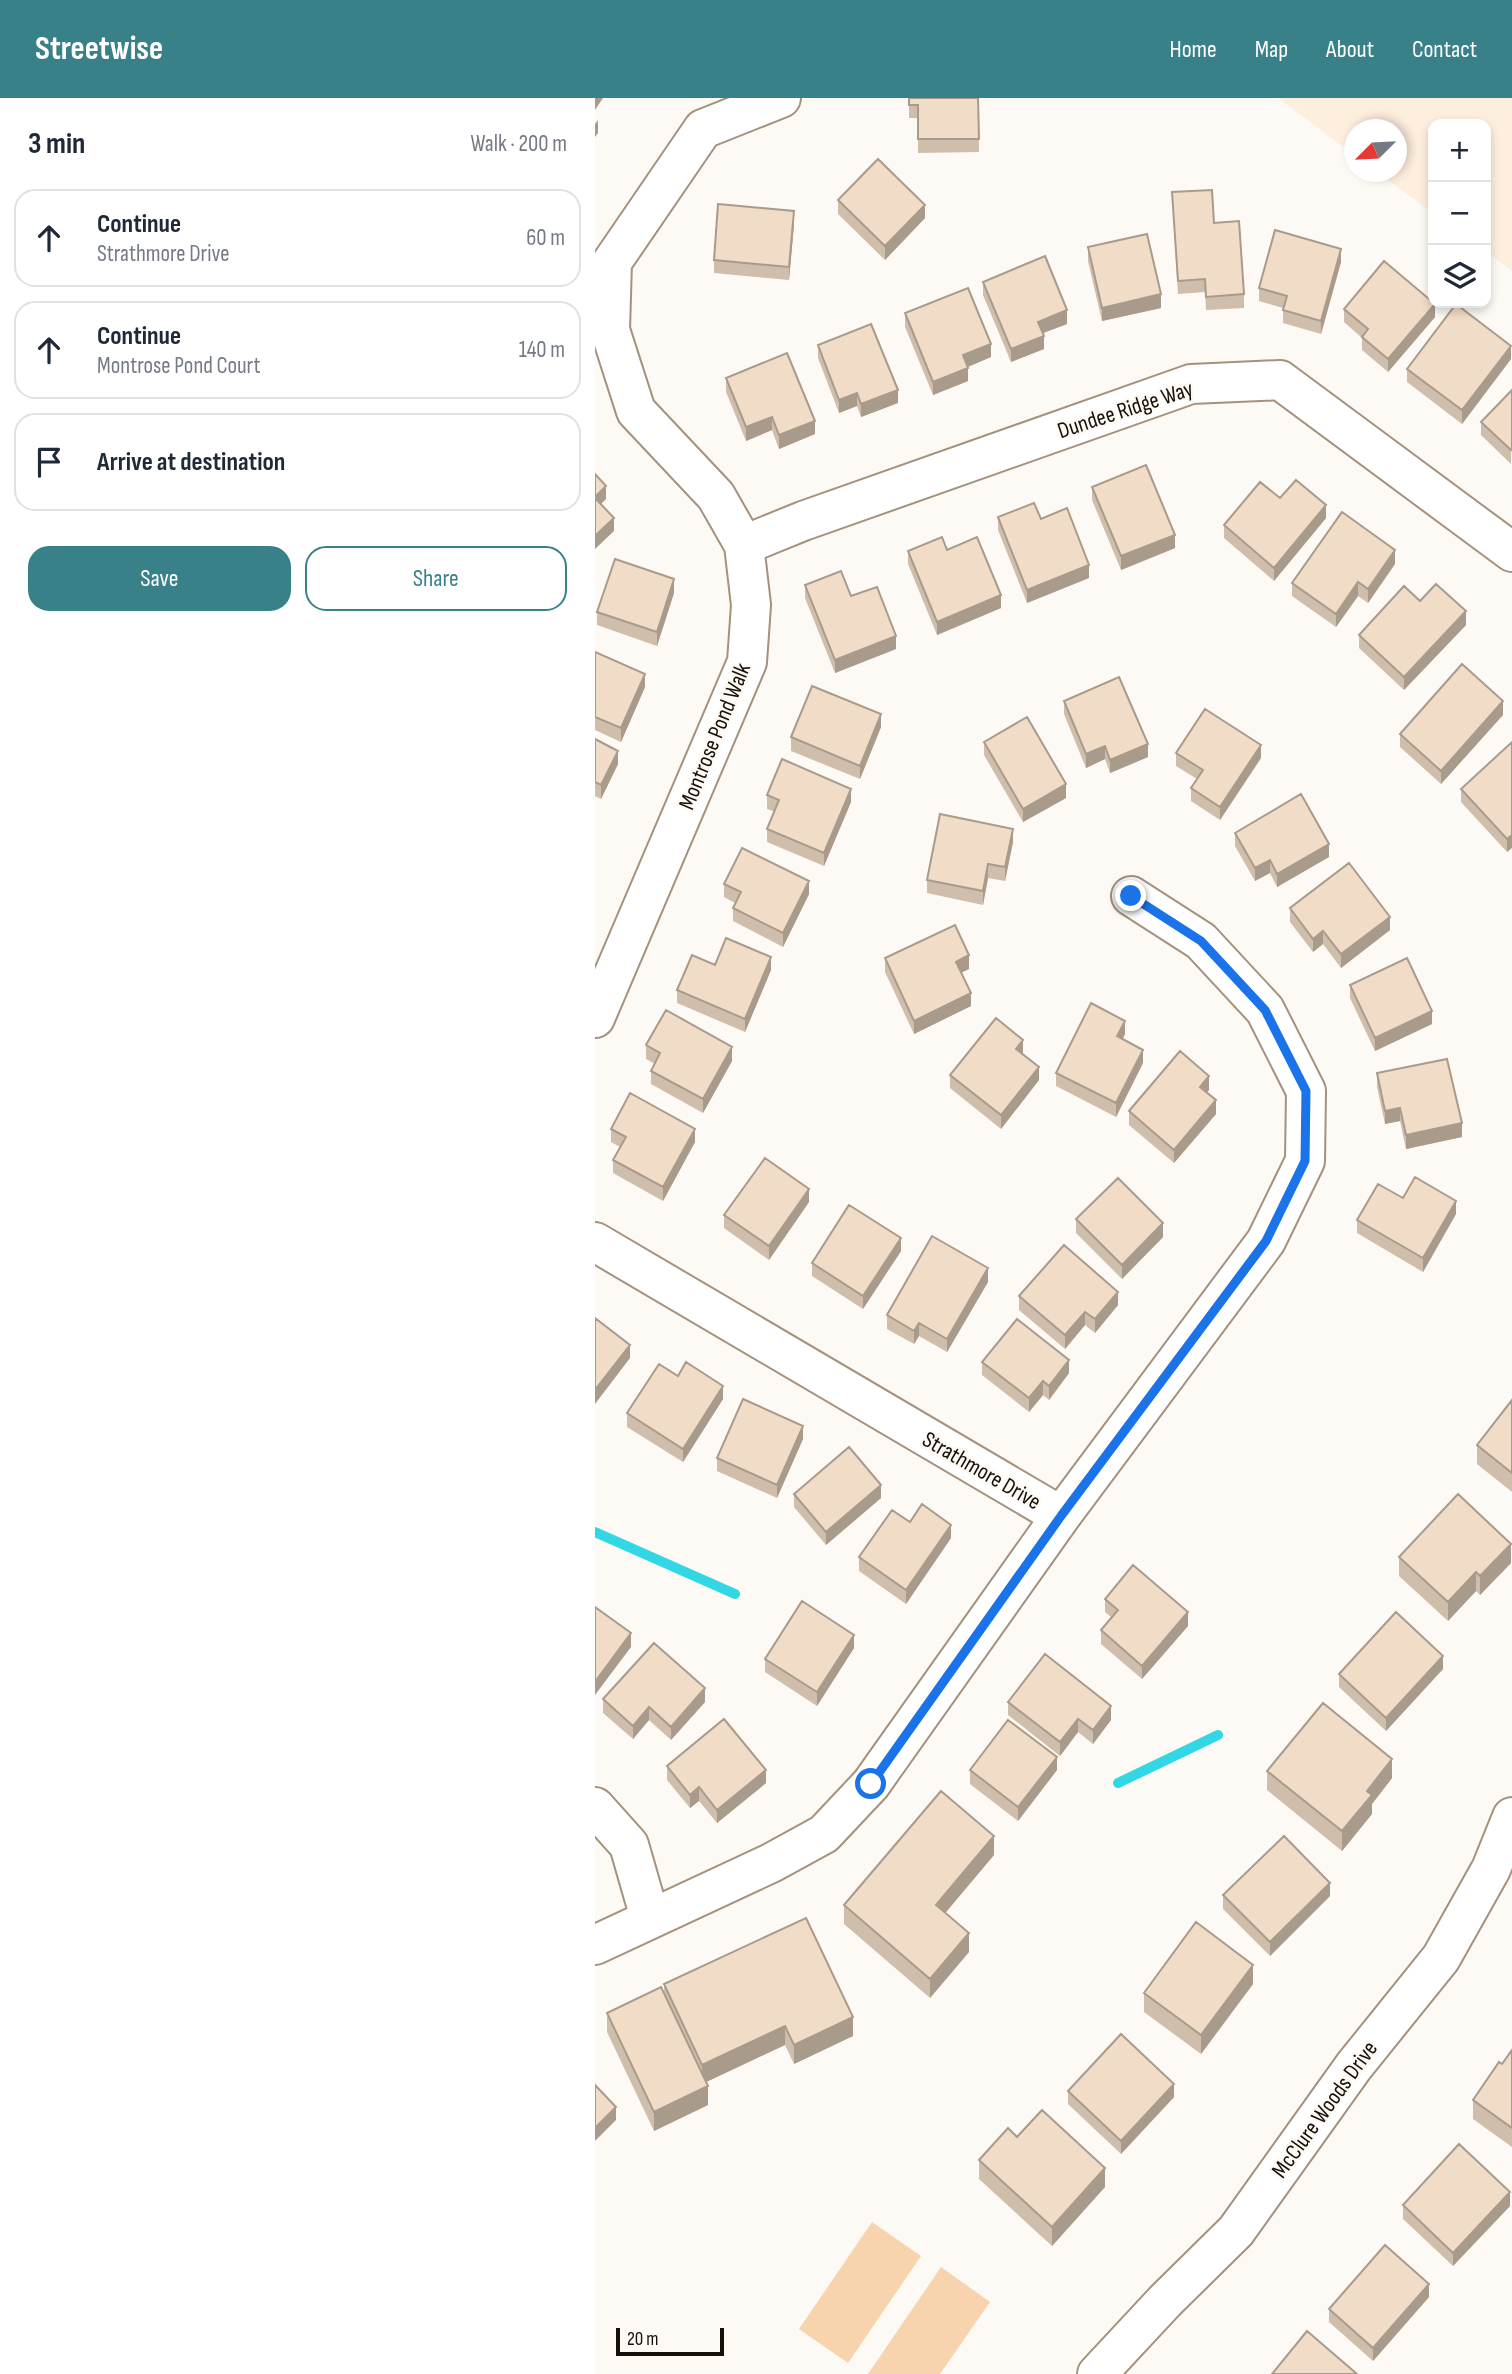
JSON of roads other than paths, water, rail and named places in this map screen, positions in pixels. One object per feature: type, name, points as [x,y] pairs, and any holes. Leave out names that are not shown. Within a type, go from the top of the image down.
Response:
[{"type":"street","name":"Montrose Pond Walk","points":[[595,1018],[747,662],[751,605],[744,545],[716,496],[636,411],[610,330],[612,262],[703,129],[781,99]]},
{"type":"street","name":"Dundee Ridge Way","points":[[744,545],[803,521],[1191,384],[1280,380],[1512,552]]},
{"type":"street","points":[[1061,1516],[1266,1241],[1305,1161],[1306,1091],[1265,1010],[1201,941],[1131,896]]},
{"type":"street","name":"Strathmore Drive","points":[[595,1242],[1061,1516],[871,1784],[824,1834],[771,1863],[595,1945]]},
{"type":"street","points":[[595,1807],[629,1845],[650,1918]]},
{"type":"street","name":"McClure Woods Drive","points":[[1097,2374],[1165,2301],[1236,2231],[1354,2066],[1441,1958],[1491,1869],[1512,1817]]},
{"type":"waterway","points":[[595,1532],[735,1594]]},
{"type":"waterway","points":[[1118,1783],[1218,1735]]}]
